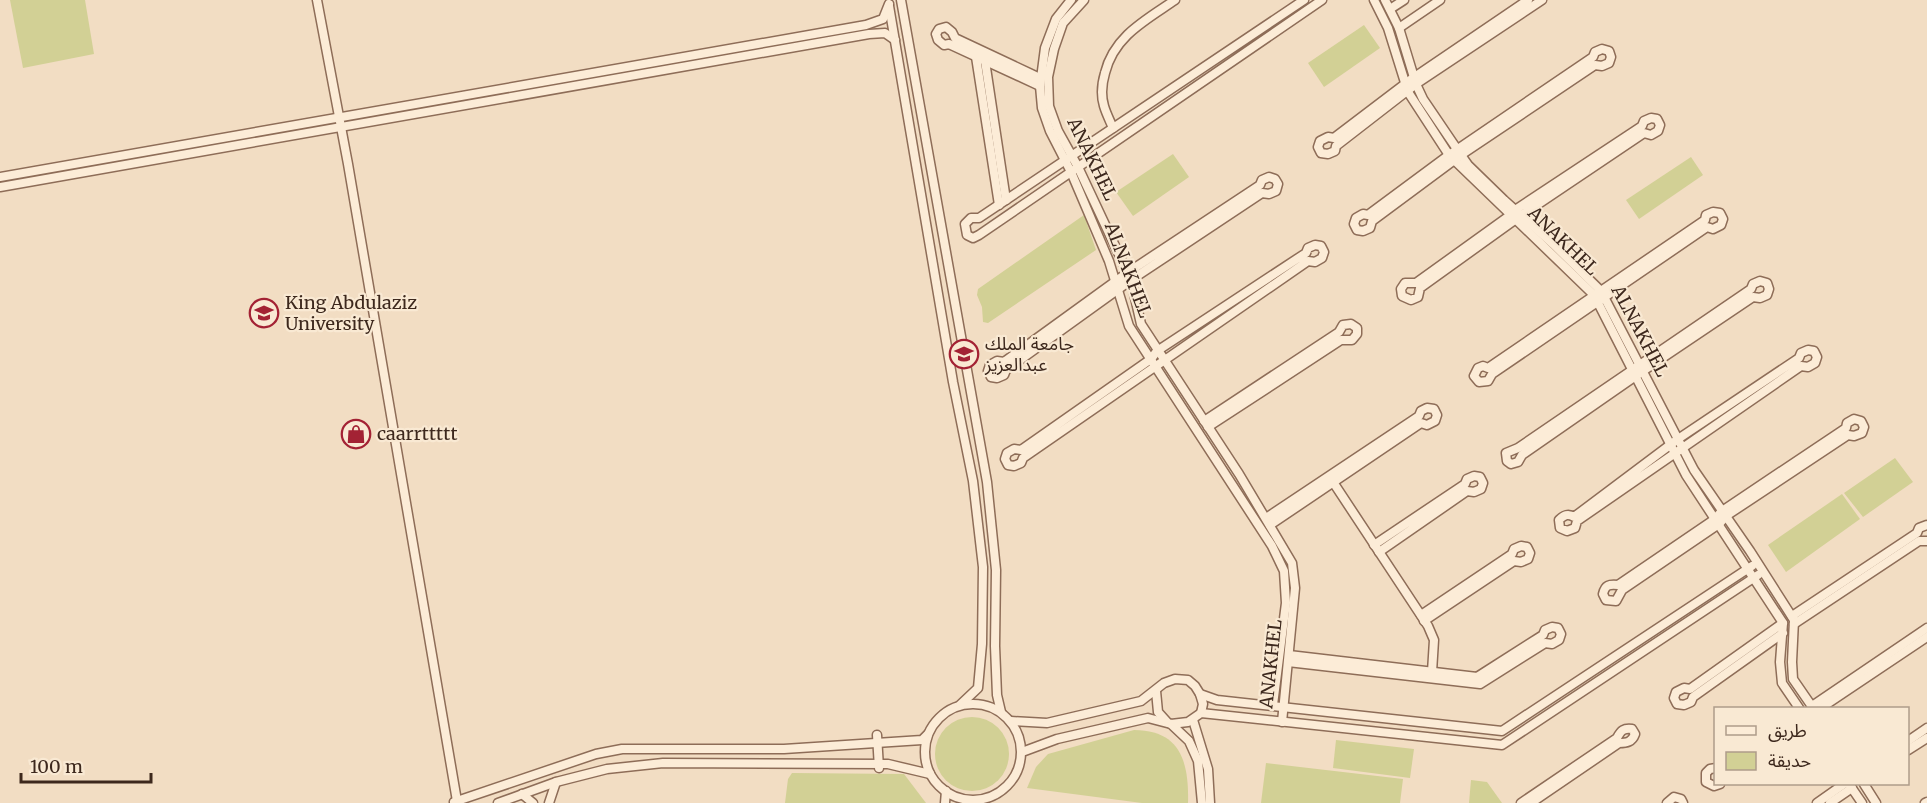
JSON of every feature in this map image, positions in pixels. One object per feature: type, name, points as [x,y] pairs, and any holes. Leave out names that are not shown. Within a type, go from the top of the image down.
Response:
[{"type":"street","points":[[317,0],[350,176],[455,802],[596,754],[622,750],[784,749],[877,739],[922,740],[941,716],[960,705],[978,688],[982,644],[983,567],[973,481],[953,382],[888,2]]},
{"type":"street","points":[[901,0],[987,482],[996,570],[995,646],[997,695],[1001,712]]},
{"type":"street","points":[[1056,0],[1069,3]]},
{"type":"street","name":"ANAKHEL","points":[[1068,158],[1049,106],[1048,77],[1063,23],[1084,0]]},
{"type":"street","points":[[1113,128],[1104,105],[1103,82],[1108,60],[1118,44],[1133,29],[1175,0]]},
{"type":"street","points":[[1304,0],[979,218],[971,218],[965,224],[967,236],[973,238],[979,235],[1323,0]]},
{"type":"street","points":[[1374,0],[1388,28],[1410,84]]},
{"type":"street","name":"ALNAKHEL","points":[[1385,0],[1399,28],[1410,84],[1455,155],[1468,165],[1599,296],[1694,470],[1793,620]]},
{"type":"street","points":[[1390,9],[1404,0]]},
{"type":"street","points":[[1399,28],[1440,0]]},
{"type":"street","points":[[1528,0],[1334,138],[1328,137],[1320,141],[1318,147],[1321,153],[1328,154],[1335,151],[1336,146],[1410,84],[1542,0]]},
{"type":"street","points":[[0,187],[866,25],[883,19],[888,2]]},
{"type":"street","name":"ALNAKHEL","points":[[1069,3],[1056,19],[1045,48],[1040,82],[1042,108],[1050,131],[1074,169],[1118,285],[1130,326],[1266,537],[1284,571],[1286,603],[1273,705]]},
{"type":"street","points":[[946,27],[955,38],[1040,82],[985,61],[949,44],[944,45],[938,40],[936,34],[939,28],[946,27]]},
{"type":"street","points":[[0,177],[869,34],[885,33],[895,40]]},
{"type":"street","points":[[1455,155],[1372,221],[1370,228],[1364,231],[1357,230],[1354,224],[1356,218],[1363,214],[1368,215],[1455,155],[1593,57],[1595,52],[1602,49],[1609,51],[1610,63],[1602,66],[1595,65],[1455,155]]},
{"type":"street","points":[[976,57],[1003,202]]},
{"type":"street","points":[[985,61],[1003,202]]},
{"type":"street","points":[[1651,118],[1657,119],[1660,125],[1658,131],[1651,135],[1644,134],[1516,215],[1420,288],[1418,297],[1411,300],[1402,296],[1401,289],[1405,283],[1416,283],[1642,126],[1644,121],[1651,118]]},
{"type":"street","name":"ANAKHEL","points":[[1074,169],[1129,277],[1141,324],[1268,521],[1292,563],[1295,588],[1282,722]]},
{"type":"street","points":[[1118,285],[1004,362],[997,361],[990,365],[988,371],[991,377],[997,378],[1004,375],[1006,370],[1118,285],[1129,277],[1260,185],[1262,180],[1269,177],[1275,178],[1278,184],[1276,190],[1269,194],[1262,193],[1129,277]]},
{"type":"street","points":[[1599,296],[1488,368],[1483,366],[1478,368],[1474,376],[1476,380],[1484,383],[1488,381],[1492,374],[1599,296],[1705,220],[1706,215],[1713,212],[1720,213],[1723,219],[1720,225],[1713,229],[1707,227],[1599,296]]},
{"type":"street","points":[[1157,351],[1153,363],[1023,458],[1021,463],[1014,466],[1008,465],[1005,459],[1007,453],[1014,449],[1021,450],[1153,363],[1163,360],[1308,261],[1315,262],[1322,258],[1324,252],[1321,246],[1315,245],[1308,248],[1306,253],[1157,351]]},
{"type":"street","points":[[1638,370],[1518,448],[1506,453],[1507,460],[1511,464],[1518,462],[1522,455],[1638,370],[1751,289],[1753,285],[1760,281],[1767,283],[1769,288],[1767,295],[1760,298],[1753,297],[1638,370]]},
{"type":"street","points":[[1351,324],[1357,328],[1357,334],[1352,340],[1341,340],[1206,424],[1339,332],[1343,325],[1351,324]]},
{"type":"street","points":[[1672,450],[1574,517],[1569,515],[1562,517],[1559,520],[1560,528],[1567,531],[1575,528],[1577,521],[1672,450],[1680,443],[1799,358],[1801,353],[1808,350],[1814,351],[1817,357],[1815,363],[1808,367],[1801,366],[1680,443]]},
{"type":"street","points":[[1638,370],[1672,450],[1686,475],[1783,623],[1780,662],[1782,683],[1798,707]]},
{"type":"street","points":[[1427,408],[1434,409],[1437,415],[1435,421],[1427,424],[1421,423],[1333,482],[1268,521],[1419,416],[1420,411],[1427,408]]},
{"type":"street","points":[[1717,522],[1618,585],[1608,585],[1604,588],[1603,594],[1606,600],[1616,601],[1622,590],[1717,522],[1724,514],[1846,428],[1847,423],[1854,420],[1861,421],[1864,427],[1862,433],[1854,436],[1848,435],[1724,514]]},
{"type":"street","points":[[1474,476],[1480,477],[1483,483],[1481,489],[1474,492],[1467,491],[1377,548],[1465,484],[1467,479],[1474,476]]},
{"type":"street","points":[[1333,482],[1434,640],[1432,672]]},
{"type":"street","points":[[1793,620],[1917,533],[1919,528],[1927,525]]},
{"type":"street","points":[[1793,620],[1919,541],[1927,541]]},
{"type":"street","points":[[1521,546],[1527,547],[1530,553],[1528,559],[1521,562],[1514,561],[1422,618],[1512,554],[1514,549],[1521,546]]},
{"type":"street","points":[[1200,694],[1217,700],[1502,731],[1757,563]]},
{"type":"street","points":[[1201,713],[1502,745],[1763,572]]},
{"type":"street","points":[[1793,620],[1791,662],[1793,680],[1813,707],[1927,628]]},
{"type":"street","points":[[1783,623],[1690,689],[1684,688],[1676,692],[1674,698],[1677,704],[1684,705],[1691,702],[1692,697],[1783,633]]},
{"type":"street","points":[[1552,627],[1558,628],[1561,634],[1559,640],[1552,644],[1545,643],[1480,684],[1288,658],[1477,677],[1543,635],[1545,630],[1552,627]]},
{"type":"street","points":[[1822,707],[1927,637]]},
{"type":"street","points":[[1011,721],[1047,723],[1141,701],[1164,683],[1175,679],[1188,680],[1195,686],[1203,704],[1201,713],[1188,722],[1169,723],[1148,718],[1058,739],[1022,752]]},
{"type":"street","points":[[1156,691],[1158,712],[1189,741],[1198,761],[1202,803]]},
{"type":"street","points":[[928,734],[925,747],[930,774],[946,791],[955,796],[977,801],[1000,792],[1009,784],[1016,775],[1022,752],[1019,736],[1011,721],[1001,712],[981,704],[960,705]]},
{"type":"street","points":[[1193,720],[1208,769],[1210,803]]},
{"type":"street","points":[[1521,803],[1617,738],[1626,728],[1632,729],[1635,734],[1634,739],[1627,743],[1619,743],[1531,803]]},
{"type":"street","points":[[1909,740],[1927,728]]},
{"type":"street","points":[[1909,749],[1927,738]]},
{"type":"street","points":[[877,739],[879,767]]},
{"type":"street","points":[[498,803],[556,782],[607,769],[663,763],[879,767],[888,764],[930,774]]},
{"type":"street","points":[[1714,768],[1706,773],[1706,782],[1716,785]]},
{"type":"street","points":[[549,803],[556,782]]},
{"type":"street","points":[[1817,803],[1848,785]]},
{"type":"street","points":[[1830,803],[1848,785]]},
{"type":"street","points":[[1848,785],[1862,803]]},
{"type":"street","points":[[1865,785],[1876,803]]},
{"type":"street","points":[[945,803],[946,791]]},
{"type":"street","points":[[522,794],[533,803]]},
{"type":"street","points":[[1666,803],[1674,797],[1681,799],[1683,803]]},
{"type":"green space","points":[[10,0],[85,0],[94,54],[23,68]]},
{"type":"green space","points":[[1364,25],[1380,48],[1324,87],[1308,63]]},
{"type":"green space","points":[[1173,154],[1189,177],[1133,216],[1116,192]]},
{"type":"green space","points":[[1691,157],[1703,175],[1639,219],[1626,200]]},
{"type":"green space","points":[[1084,215],[1096,250],[988,323],[983,322],[982,307],[977,295],[978,289]]},
{"type":"green space","points":[[1895,458],[1913,482],[1863,517],[1844,493]]},
{"type":"green space","points":[[1842,494],[1860,519],[1786,572],[1768,545]]},
{"type":"green space","points":[[972,717],[986,720],[998,728],[1006,740],[1009,754],[1006,768],[998,780],[986,788],[972,791],[958,788],[946,780],[938,768],[935,754],[938,740],[946,728],[958,720]]},
{"type":"green space","points":[[1134,730],[1150,731],[1162,736],[1179,752],[1187,775],[1188,803],[1142,803],[1027,788],[1036,767],[1048,754]]},
{"type":"green space","points":[[1336,740],[1414,749],[1410,778],[1333,768]]},
{"type":"green space","points":[[1266,763],[1403,779],[1400,803],[1261,803]]},
{"type":"green space","points":[[792,773],[904,774],[926,803],[785,803],[788,779]]},
{"type":"green space","points":[[1471,780],[1487,782],[1502,803],[1469,803]]},
{"type":"place","name":"King Abdulaziz University","points":[[264,313]]},
{"type":"place","name":"جامعة الملك عبدالعزيز","points":[[964,354]]},
{"type":"place","name":"caarrttttt","points":[[356,434]]}]
